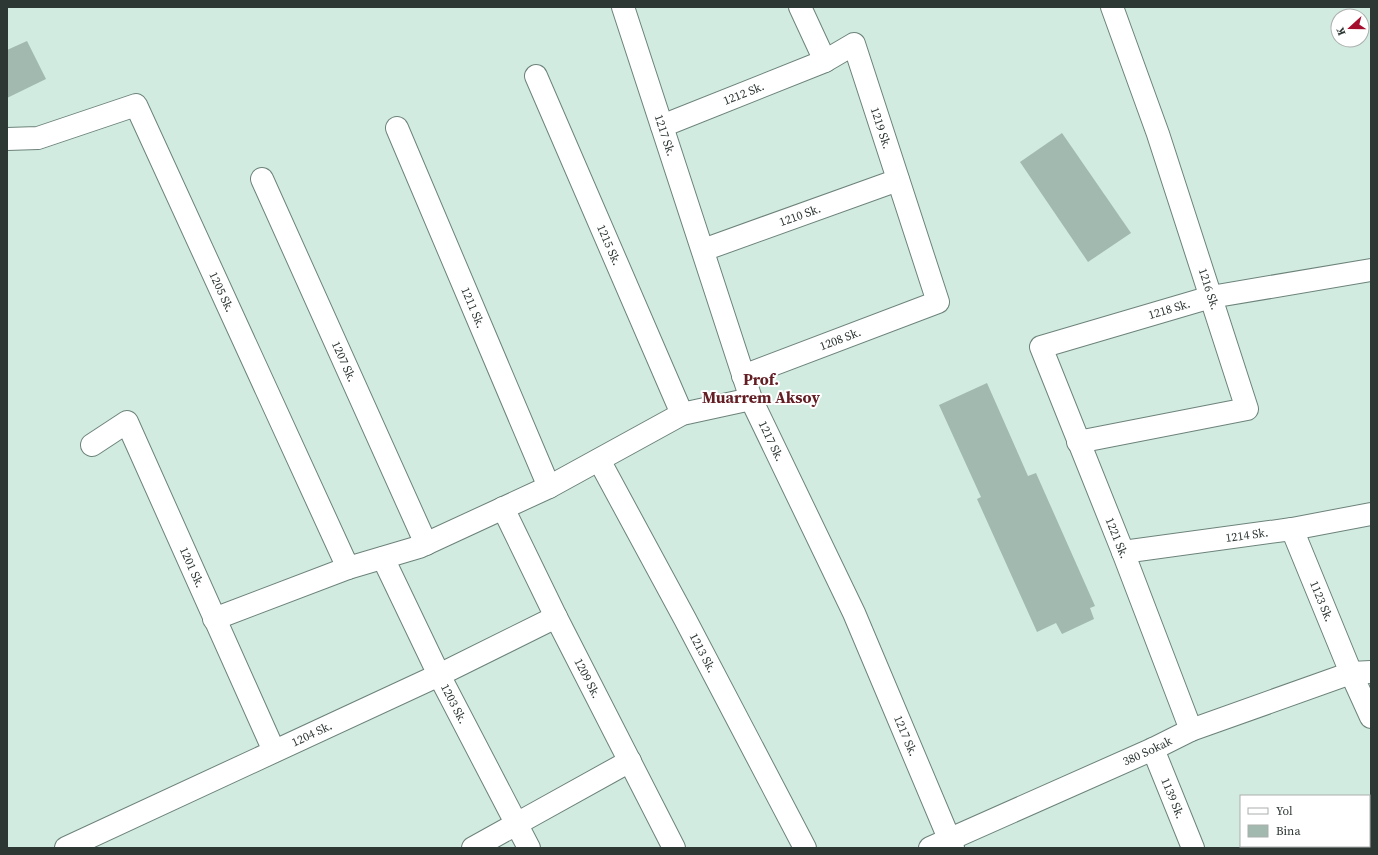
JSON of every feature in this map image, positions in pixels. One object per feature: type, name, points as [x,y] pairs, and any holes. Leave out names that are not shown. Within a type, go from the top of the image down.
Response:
[{"type":"street","name":"1217 Sk.","points":[[623,7],[751,399],[854,613],[951,843]]},
{"type":"street","points":[[800,7],[825,61]]},
{"type":"street","name":"1216 Sk.","points":[[1078,442],[1247,409],[1158,134],[1112,7]]},
{"type":"street","name":"1219 Sk.","points":[[825,61],[854,44],[938,302]]},
{"type":"street","name":"1212 Sk.","points":[[662,126],[825,61]]},
{"type":"street","name":"1215 Sk.","points":[[536,76],[682,414]]},
{"type":"street","name":"1205 Sk.","points":[[7,139],[38,138],[136,105],[348,568]]},
{"type":"street","name":"1211 Sk.","points":[[397,128],[549,487]]},
{"type":"street","name":"1207 Sk.","points":[[262,179],[426,544]]},
{"type":"street","name":"1210 Sk.","points":[[703,250],[898,180]]},
{"type":"street","name":"1218 Sk.","points":[[1041,347],[1211,297],[1371,270]]},
{"type":"street","name":"1208 Sk.","points":[[743,376],[938,302]]},
{"type":"street","name":"1221 Sk.","points":[[1041,347],[1123,552],[1191,730]]},
{"type":"street","points":[[214,619],[348,568],[419,548],[549,487],[682,414],[751,399]]},
{"type":"street","name":"1201 Sk.","points":[[92,445],[127,422],[274,751]]},
{"type":"street","name":"1213 Sk.","points":[[599,460],[685,619],[805,848]]},
{"type":"street","name":"1209 Sk.","points":[[503,508],[556,617],[674,848]]},
{"type":"street","name":"1214 Sk.","points":[[1123,552],[1292,529],[1371,514]]},
{"type":"street","name":"1123 Sk.","points":[[1292,529],[1361,673],[1371,717]]},
{"type":"street","name":"1203 Sk.","points":[[383,558],[439,675],[529,848]]},
{"type":"street","name":"1204 Sk.","points":[[66,848],[439,675],[556,617]]},
{"type":"street","name":"380 Sokak","points":[[930,848],[951,843],[1191,730],[1361,673]]},
{"type":"street","name":"1139 Sk.","points":[[1153,749],[1193,848]]},
{"type":"street","points":[[473,848],[630,761]]},
{"type":"building","points":[[27,41],[46,79],[7,98],[7,50]]},
{"type":"building","points":[[1062,133],[1131,233],[1088,262],[1020,162]]},
{"type":"building","points":[[987,383],[1028,476],[1036,473],[1095,606],[1090,608],[1094,619],[1062,634],[1056,623],[1037,632],[977,499],[981,497],[939,405]]},
{"type":"district","name":"Prof. Muarrem Aksoy","points":[[761,388]]}]
